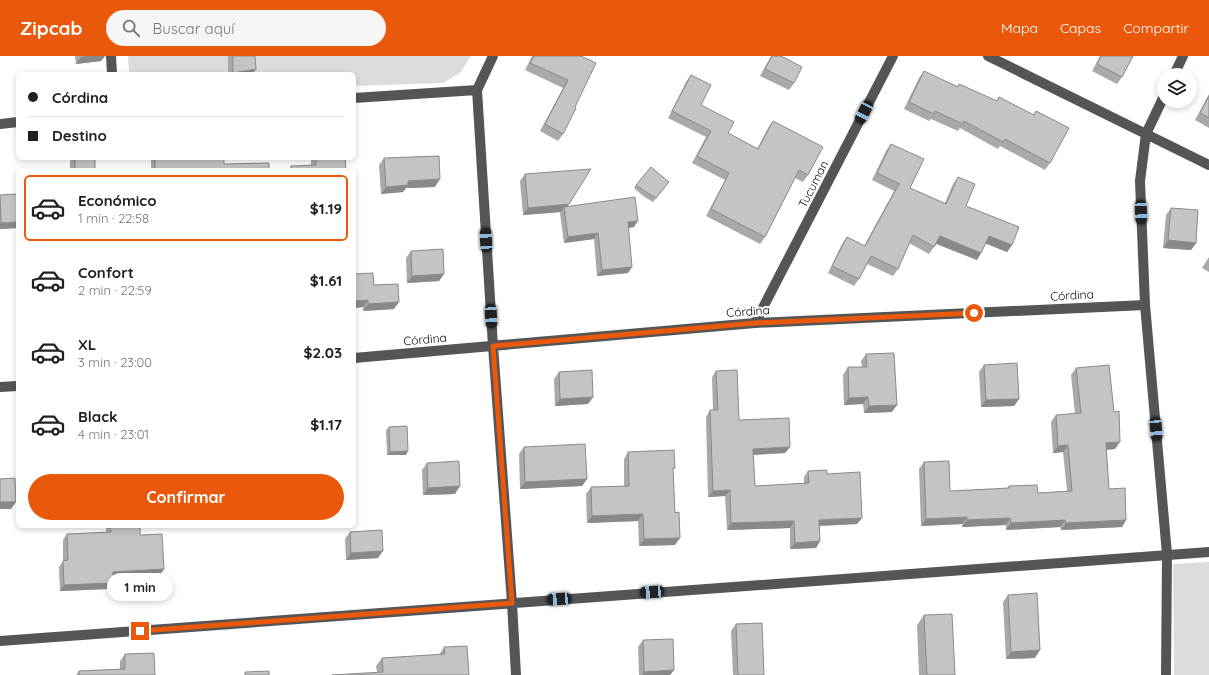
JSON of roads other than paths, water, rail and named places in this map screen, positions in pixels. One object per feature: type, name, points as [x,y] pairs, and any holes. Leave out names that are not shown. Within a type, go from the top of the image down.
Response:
[{"type":"street","points":[[111,56],[112,72]]},
{"type":"street","points":[[493,56],[477,90],[516,675]]},
{"type":"street","name":"Tucuman","points":[[755,323],[893,56]]},
{"type":"street","points":[[988,56],[1209,165]]},
{"type":"street","points":[[1177,68],[1183,56]]},
{"type":"street","points":[[356,98],[477,90]]},
{"type":"street","points":[[1158,108],[1146,134],[1140,182],[1145,305],[1167,554],[1166,675]]},
{"type":"street","points":[[0,124],[16,122]]},
{"type":"street","name":"Córdina","points":[[356,358],[755,323],[1145,305]]},
{"type":"street","points":[[0,387],[16,386]]},
{"type":"street","points":[[0,641],[1209,552]]}]
